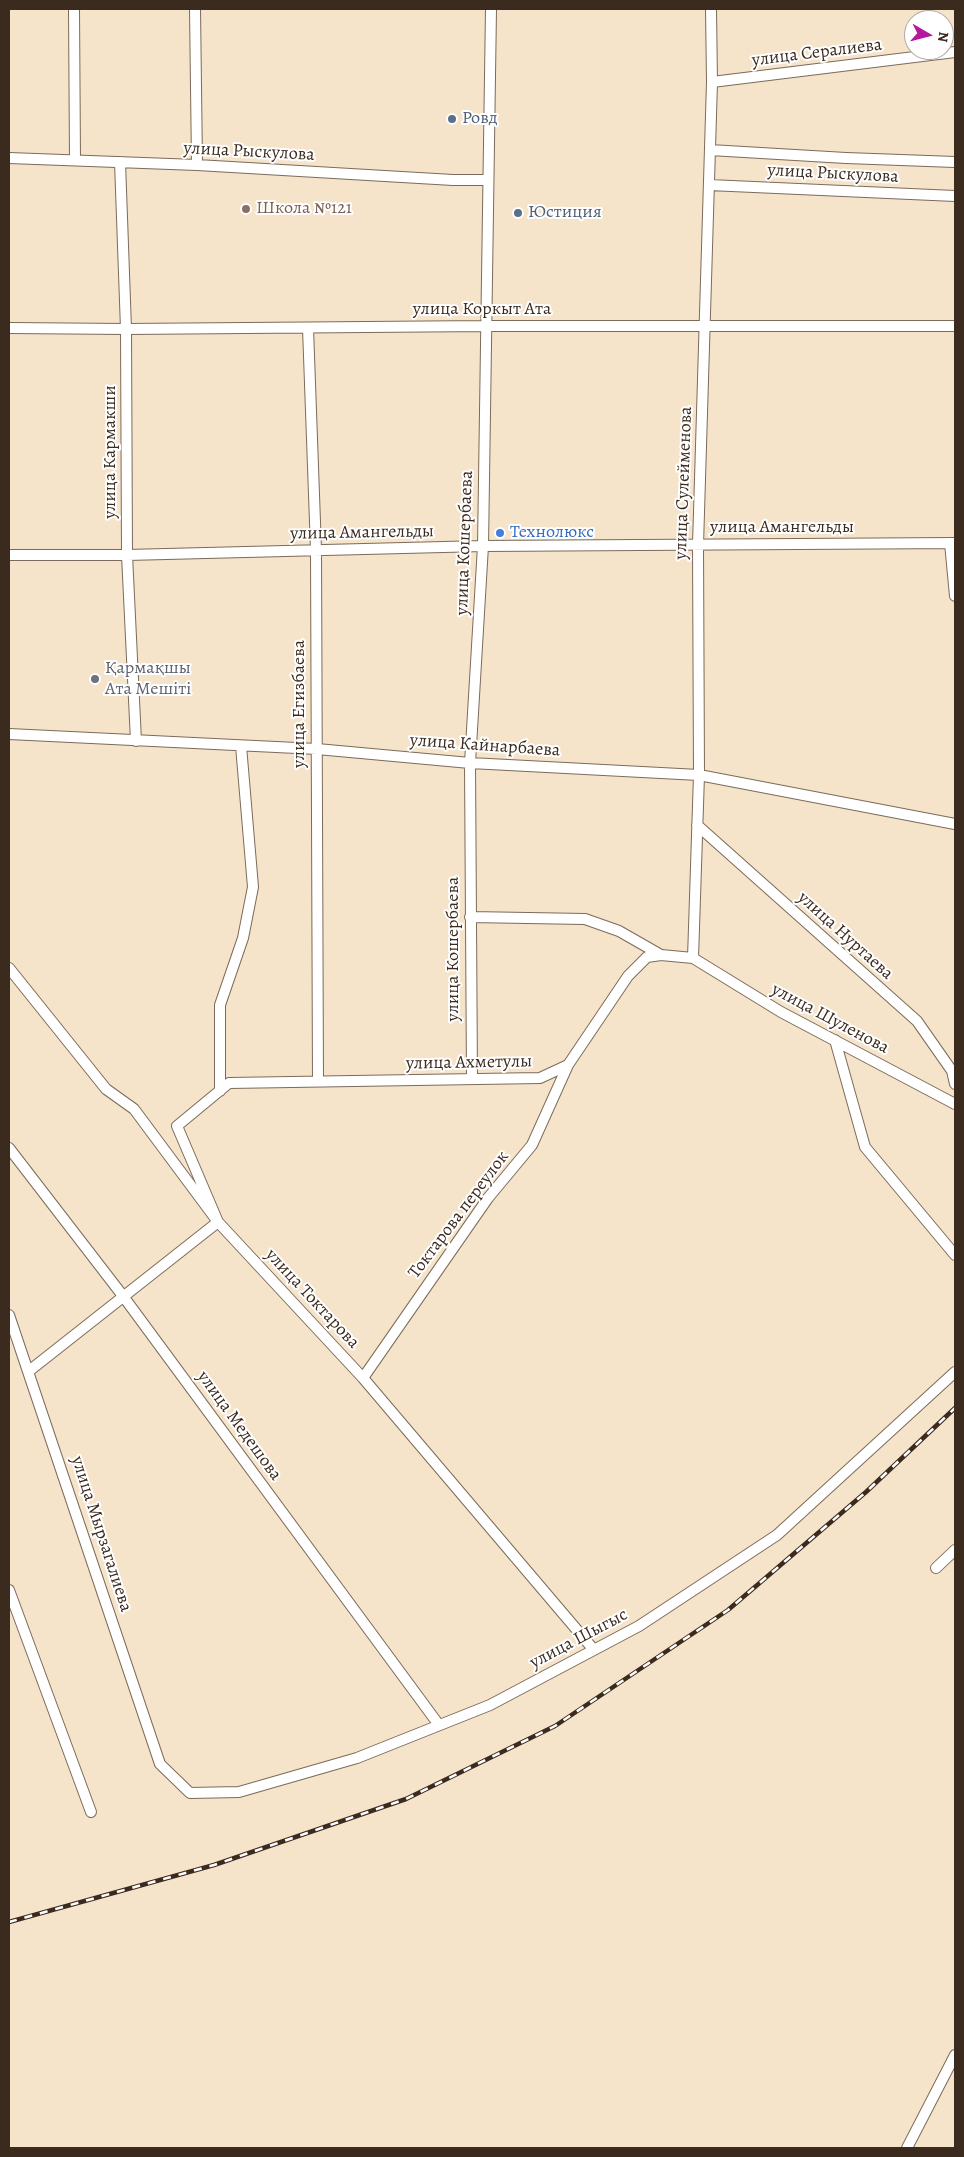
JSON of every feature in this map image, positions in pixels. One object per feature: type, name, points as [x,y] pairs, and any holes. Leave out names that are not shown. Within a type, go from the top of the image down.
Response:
[{"type":"street","points":[[74,9],[75,160]]},
{"type":"street","points":[[195,9],[197,165]]},
{"type":"street","name":"улица Кошербаева","points":[[472,1079],[470,763],[483,546],[491,9]]},
{"type":"street","name":"улица Сулейменова","points":[[692,958],[699,774],[698,545],[712,82],[711,9]]},
{"type":"street","name":"улица Сералиева","points":[[712,82],[955,52]]},
{"type":"street","points":[[710,150],[955,162]]},
{"type":"street","name":"улица Рыскулова","points":[[9,158],[197,165],[444,180],[487,180]]},
{"type":"street","name":"улица Кармакши","points":[[120,162],[126,330],[127,555],[136,741]]},
{"type":"street","name":"улица Рыскулова","points":[[709,185],[955,196]]},
{"type":"street","name":"улица Коркыт Ата","points":[[9,328],[126,330],[486,326],[955,326]]},
{"type":"street","name":"улица Егизбаева","points":[[308,328],[316,550],[318,1082]]},
{"type":"street","points":[[953,543],[955,596]]},
{"type":"street","name":"улица Амангельды","points":[[9,555],[127,555],[483,546],[953,543]]},
{"type":"street","name":"улица Кайнарбаева","points":[[9,734],[317,749],[470,763],[699,774],[955,824]]},
{"type":"street","points":[[220,1091],[220,1005],[244,938],[253,887],[241,746]]},
{"type":"street","name":"улица Нуртаева","points":[[697,825],[917,1021],[952,1071],[955,1084]]},
{"type":"street","points":[[470,917],[585,919],[620,931],[661,955]]},
{"type":"street","points":[[568,1065],[628,976],[647,957],[661,955],[692,958]]},
{"type":"street","name":"улица Шуленова","points":[[692,958],[781,1012],[955,1104]]},
{"type":"street","name":"улица Токтарова","points":[[9,968],[106,1089],[134,1109],[218,1222],[363,1378],[594,1650]]},
{"type":"street","points":[[835,1040],[865,1147],[955,1254]]},
{"type":"street","name":"улица Ахметулы","points":[[218,1222],[177,1126],[229,1083],[540,1078],[568,1065]]},
{"type":"street","name":"Токтарова переулок","points":[[363,1378],[488,1198],[532,1145],[568,1065]]},
{"type":"street","name":"улица Медешова","points":[[9,1148],[124,1296],[439,1725]]},
{"type":"street","points":[[29,1371],[218,1222]]},
{"type":"street","name":"улица Мырзагалиева","points":[[9,1316],[160,1764]]},
{"type":"street","name":"улица Шыгыс","points":[[160,1764],[190,1794],[239,1792],[357,1758],[490,1705],[639,1626],[777,1535],[955,1372]]},
{"type":"street","points":[[936,1568],[955,1550]]},
{"type":"street","points":[[9,1590],[91,1812]]},
{"type":"street","points":[[907,2148],[955,2055]]},
{"type":"railway","points":[[9,1922],[214,1865],[406,1799],[555,1726],[728,1610],[866,1492],[955,1408]]},
{"type":"place","name":"Ровд","points":[[452,119]]},
{"type":"place","name":"Школа №121","points":[[246,209]]},
{"type":"place","name":"Юстиция","points":[[518,213]]},
{"type":"place","name":"Технолюкс","points":[[500,533]]},
{"type":"place","name":"Қармақшы Ата Мешіті","points":[[95,679]]}]
